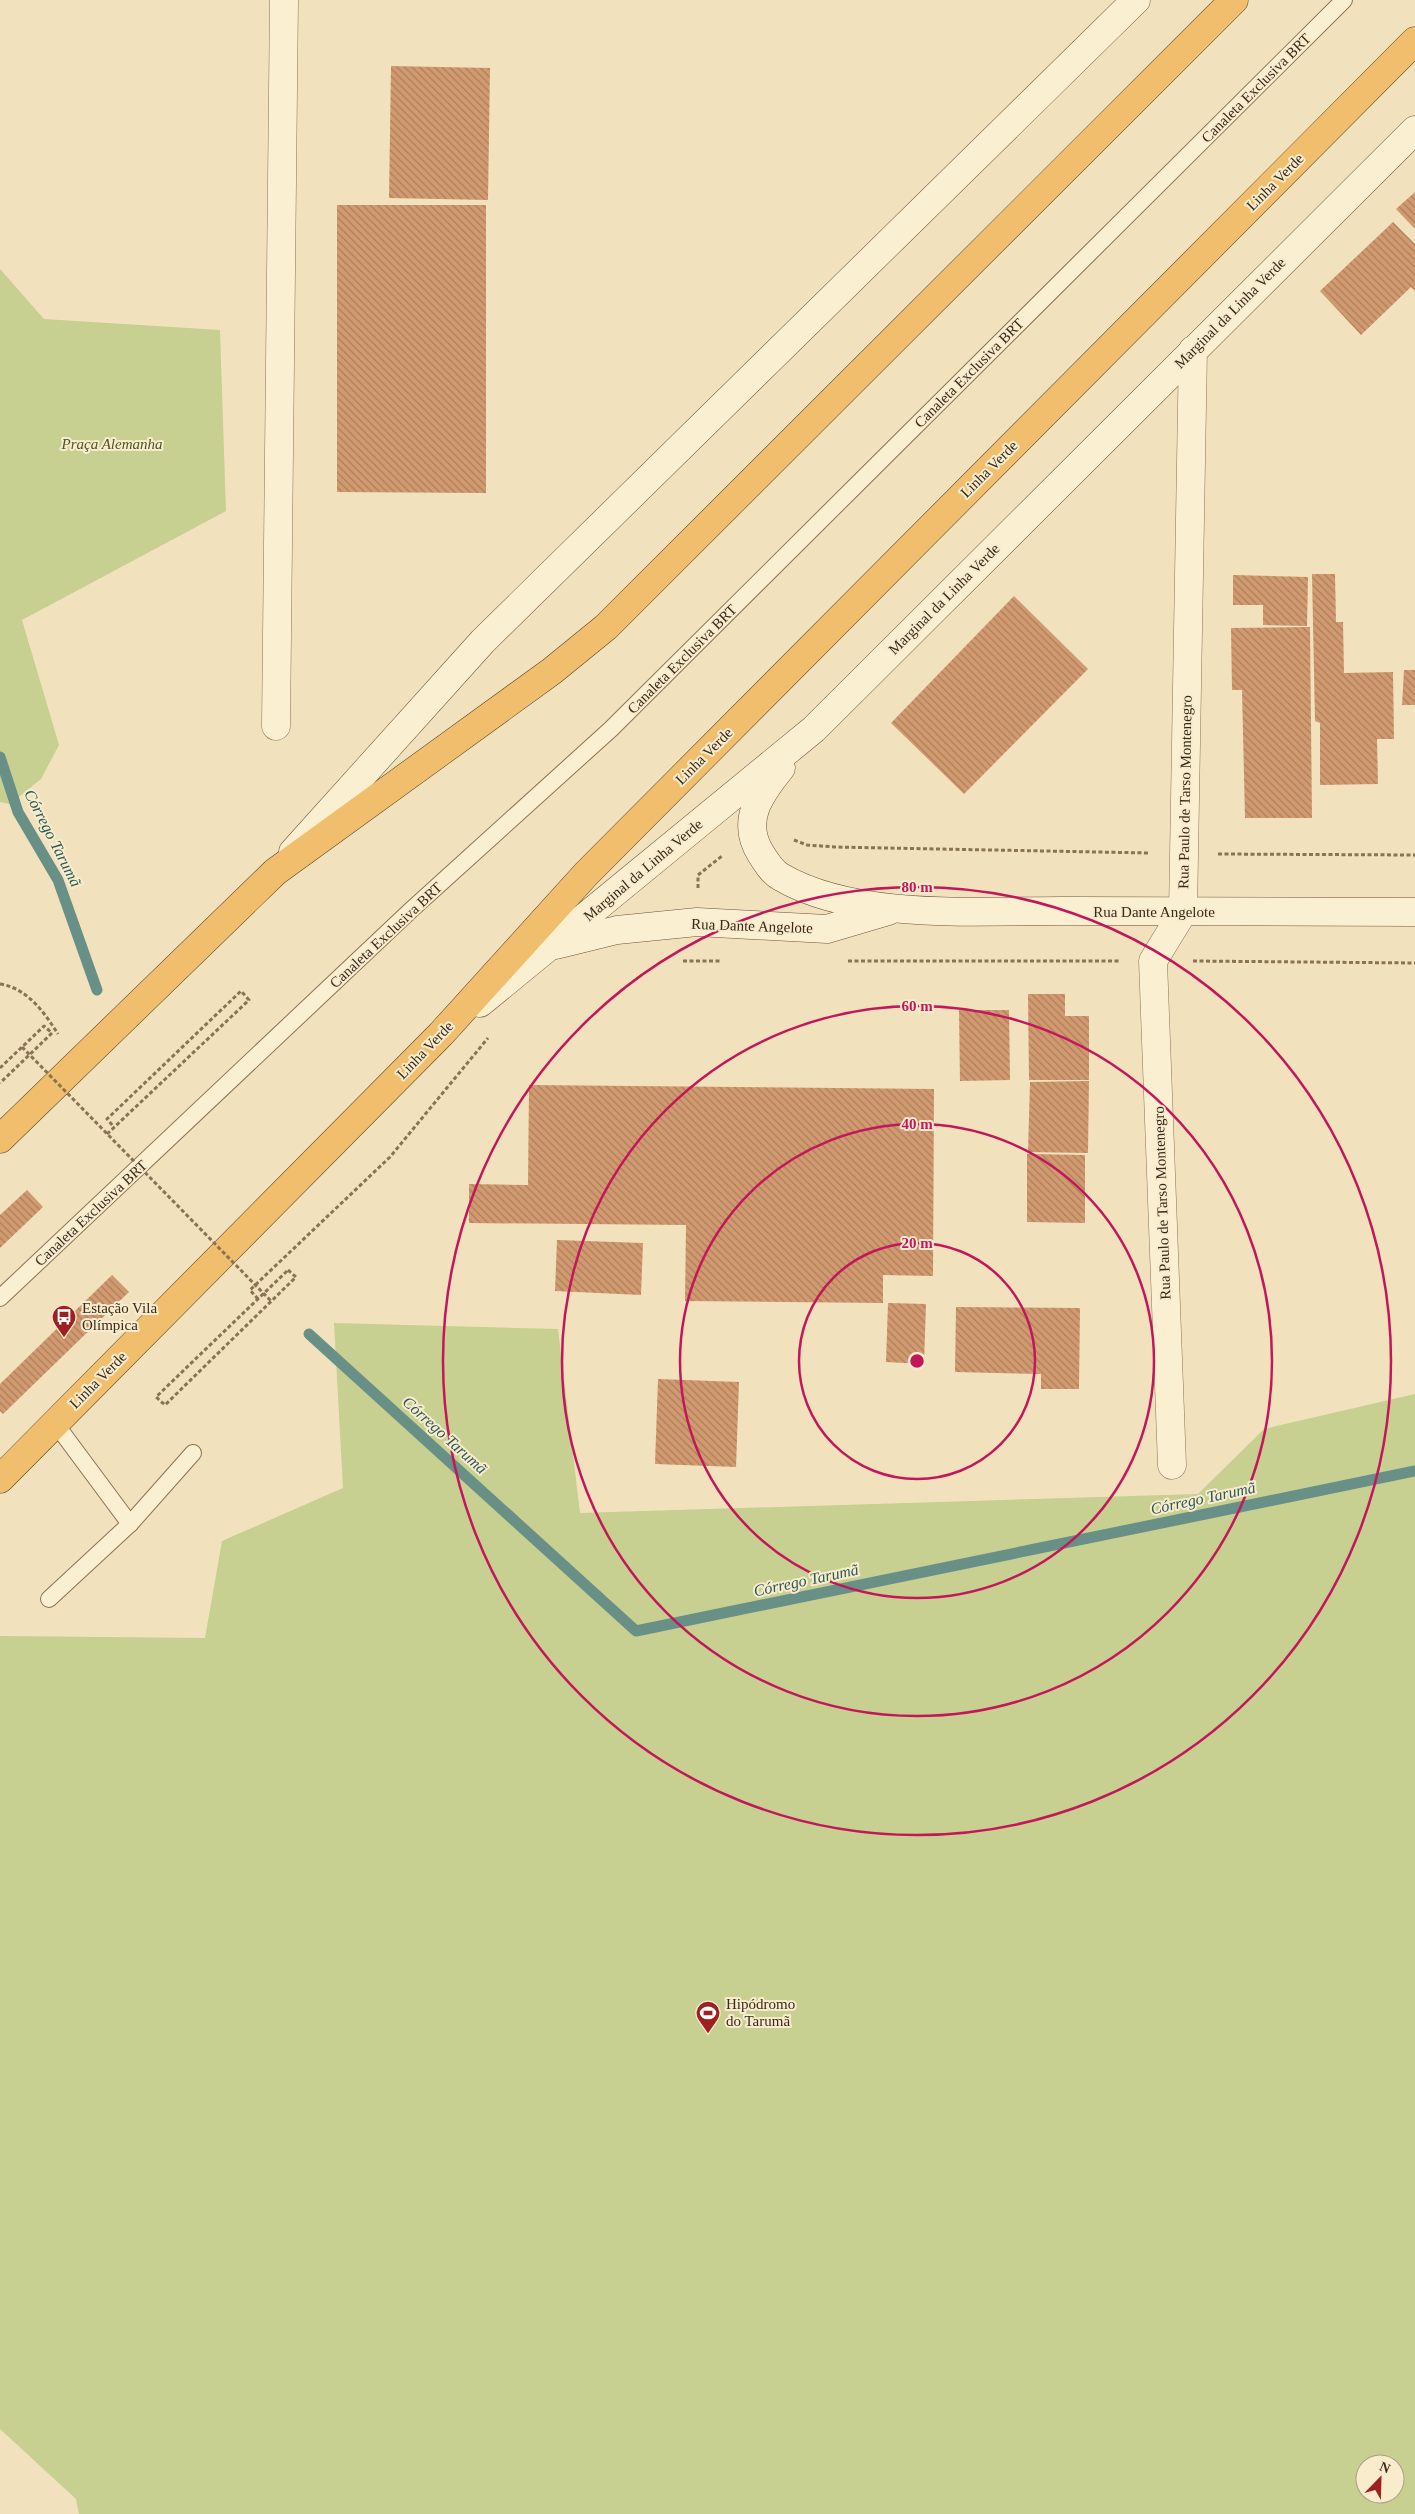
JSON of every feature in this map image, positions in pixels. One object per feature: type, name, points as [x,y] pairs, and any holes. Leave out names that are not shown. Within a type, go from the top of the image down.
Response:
[{"type":"highway","points":[[0,1138],[275,872],[552,671],[606,627],[1234,0]]},
{"type":"highway","name":"Linha Verde","points":[[0,1479],[441,1034],[586,874],[1415,41]]},
{"type":"main road","points":[[276,726],[284,0]]},
{"type":"main road","points":[[275,872],[483,641],[1128,3]]},
{"type":"main road","name":"Marginal da Linha Verde","points":[[441,1034],[551,946],[814,729],[1415,130]]},
{"type":"main road","name":"Rua Paulo de Tarso Montenegro","points":[[1172,1464],[1152,961],[1183,912],[1193,350]]},
{"type":"main road","name":"Rua Dante Angelote","points":[[814,729],[763,790],[751,820],[751,833],[759,851],[780,876],[828,896],[892,910],[1415,912]]},
{"type":"main road","name":"Rua Dante Angelote","points":[[551,946],[617,930],[698,922],[827,929],[892,910]]},
{"type":"lane","name":"Canaleta Exclusiva BRT","points":[[0,1298],[411,910],[611,730],[1344,0]]},
{"type":"lane","points":[[55,1423],[130,1524]]},
{"type":"lane","points":[[49,1599],[130,1524],[193,1453]]},
{"type":"path","points":[[785,836],[807,846],[1142,853]]},
{"type":"path","points":[[1218,854],[1415,856]]},
{"type":"path","points":[[678,961],[727,961]]},
{"type":"path","points":[[846,961],[1114,961]]},
{"type":"path","points":[[1196,961],[1415,963]]},
{"type":"path","points":[[0,984],[14,986],[30,999],[48,1019],[61,1039]]},
{"type":"path","points":[[107,1134],[249,1000],[241,991],[107,1119],[114,1126]]},
{"type":"path","points":[[0,1068],[44,1026],[52,1033],[0,1083]]},
{"type":"path","points":[[258,1299],[250,1290],[390,1157],[493,1032]]},
{"type":"path","points":[[22,1047],[271,1301]]},
{"type":"path","points":[[288,1270],[296,1277],[165,1405],[156,1397],[258,1299],[288,1270]]},
{"type":"green space","name":"Praça Alemanha","points":[[0,269],[44,319],[220,330],[226,511],[22,620],[59,745],[41,779],[10,804],[0,802]]},
{"type":"green space","name":"Hipódromo do Tarumã","points":[[334,1323],[558,1329],[580,1513],[1198,1494],[1264,1429],[1415,1394],[1415,2514],[79,2514],[76,2499],[0,2429],[0,1636],[205,1638],[222,1541],[343,1488]]},
{"type":"building","points":[[391,66],[490,68],[488,200],[389,198]]},
{"type":"building","points":[[1415,192],[1415,229],[1396,209]]},
{"type":"building","points":[[337,205],[486,205],[486,493],[337,492]]},
{"type":"building","points":[[1393,222],[1415,244],[1415,291],[1411,287],[1361,335],[1320,291]]},
{"type":"building","points":[[1312,574],[1335,574],[1336,622],[1343,622],[1344,673],[1393,672],[1394,739],[1377,739],[1378,784],[1320,785],[1320,723],[1315,721]]},
{"type":"building","points":[[1233,575],[1308,577],[1307,626],[1263,625],[1263,605],[1233,605]]},
{"type":"building","points":[[1014,596],[1088,669],[964,794],[891,723]]},
{"type":"building","points":[[1310,627],[1312,818],[1245,818],[1242,690],[1232,690],[1231,628]]},
{"type":"building","points":[[1404,670],[1415,670],[1415,705],[1402,705]]},
{"type":"building","points":[[1028,994],[1065,994],[1065,1016],[1089,1016],[1089,1080],[1029,1080]]},
{"type":"building","points":[[959,1010],[1009,1010],[1010,1080],[960,1081]]},
{"type":"building","points":[[1089,1081],[1088,1153],[1028,1152],[1030,1082]]},
{"type":"building","points":[[529,1085],[934,1089],[933,1276],[883,1275],[883,1303],[685,1301],[686,1225],[469,1223],[469,1184],[528,1185]]},
{"type":"building","points":[[1027,1154],[1085,1155],[1085,1223],[1027,1222]]},
{"type":"building","points":[[27,1190],[43,1207],[0,1248],[0,1215]]},
{"type":"building","points":[[557,1240],[643,1243],[641,1295],[555,1291]]},
{"type":"building","name":"Estação Vila Olímpica","points":[[112,1275],[129,1292],[3,1414],[0,1411],[0,1384]]},
{"type":"building","points":[[888,1303],[926,1304],[924,1364],[886,1362]]},
{"type":"building","points":[[956,1307],[1080,1308],[1079,1389],[1041,1389],[1041,1374],[955,1372]]},
{"type":"building","points":[[658,1379],[739,1382],[736,1467],[655,1464]]},
{"type":"waterway","name":"Córrego Tarumã","points":[[0,757],[18,812],[58,880],[97,990]]},
{"type":"waterway","name":"Córrego Tarumã","points":[[309,1334],[636,1631],[1415,1471]]},
{"type":"place","name":"Estação Vila Olímpica","points":[[64,1338]]},
{"type":"place","name":"Hipódromo do Tarumã","points":[[708,2034]]}]
